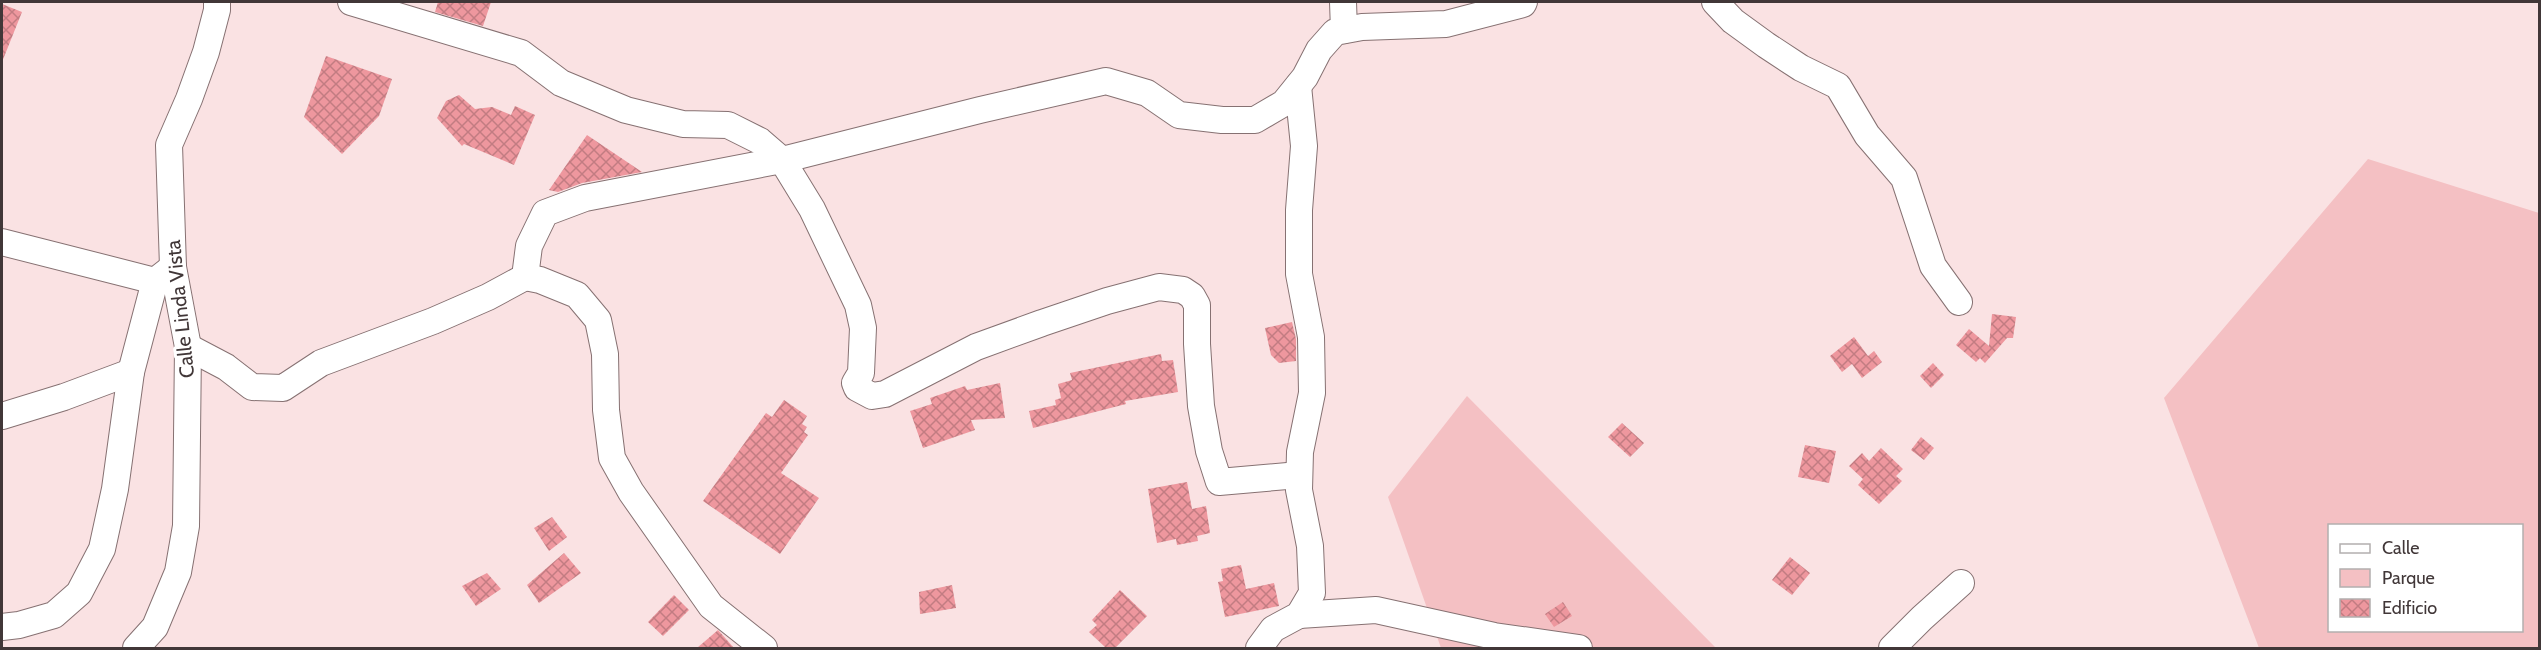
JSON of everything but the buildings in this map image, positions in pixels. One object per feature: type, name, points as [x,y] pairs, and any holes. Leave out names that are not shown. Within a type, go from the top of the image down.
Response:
[{"type":"street","name":"Calle Linda Vista","points":[[135,648],[155,627],[173,584],[178,572],[186,526],[188,347],[164,274],[169,146],[206,52],[217,2]]},
{"type":"street","points":[[351,2],[521,53],[561,83],[626,110],[683,124],[728,125],[760,141],[782,160],[812,209],[858,305],[863,328],[861,373],[855,383],[857,388],[872,396],[885,394],[976,347],[1107,301],[1159,287],[1170,287],[1183,290],[1192,296],[1197,305],[1201,406],[1209,451],[1219,482],[1299,475]]},
{"type":"street","points":[[1342,2],[1344,30]]},
{"type":"street","points":[[525,277],[529,246],[545,213],[585,198],[782,160],[1106,81],[1147,93],[1179,115],[1222,120],[1255,120],[1284,103],[1305,77],[1319,50],[1335,32],[1362,27],[1446,24],[1524,2]]},
{"type":"street","points":[[1715,2],[1733,21],[1766,45],[1801,68],[1838,86],[1867,135],[1904,178],[1933,266],[1959,302]]},
{"type":"street","points":[[1298,86],[1304,146],[1299,210],[1299,274],[1311,337],[1312,393],[1300,452],[1299,475],[1299,490],[1310,546],[1312,593],[1299,615]]},
{"type":"street","points":[[2,243],[164,274],[131,372],[115,489],[102,549],[79,593],[54,615],[19,625],[2,627]]},
{"type":"street","points":[[188,347],[226,367],[252,387],[283,388],[321,363],[433,321],[488,297],[525,277],[540,280],[577,295],[598,320],[605,354],[606,410],[612,458],[632,492],[711,606],[764,648]]},
{"type":"street","points":[[2,416],[64,397],[131,372]]},
{"type":"street","points":[[1892,648],[1961,583]]},
{"type":"street","points":[[1259,648],[1273,629],[1299,615],[1376,610],[1494,636],[1579,648]]},
{"type":"green space","points":[[2368,159],[2539,213],[2539,648],[2259,648],[2164,398]]},
{"type":"green space","points":[[1467,396],[1716,648],[1441,648],[1388,497]]}]
